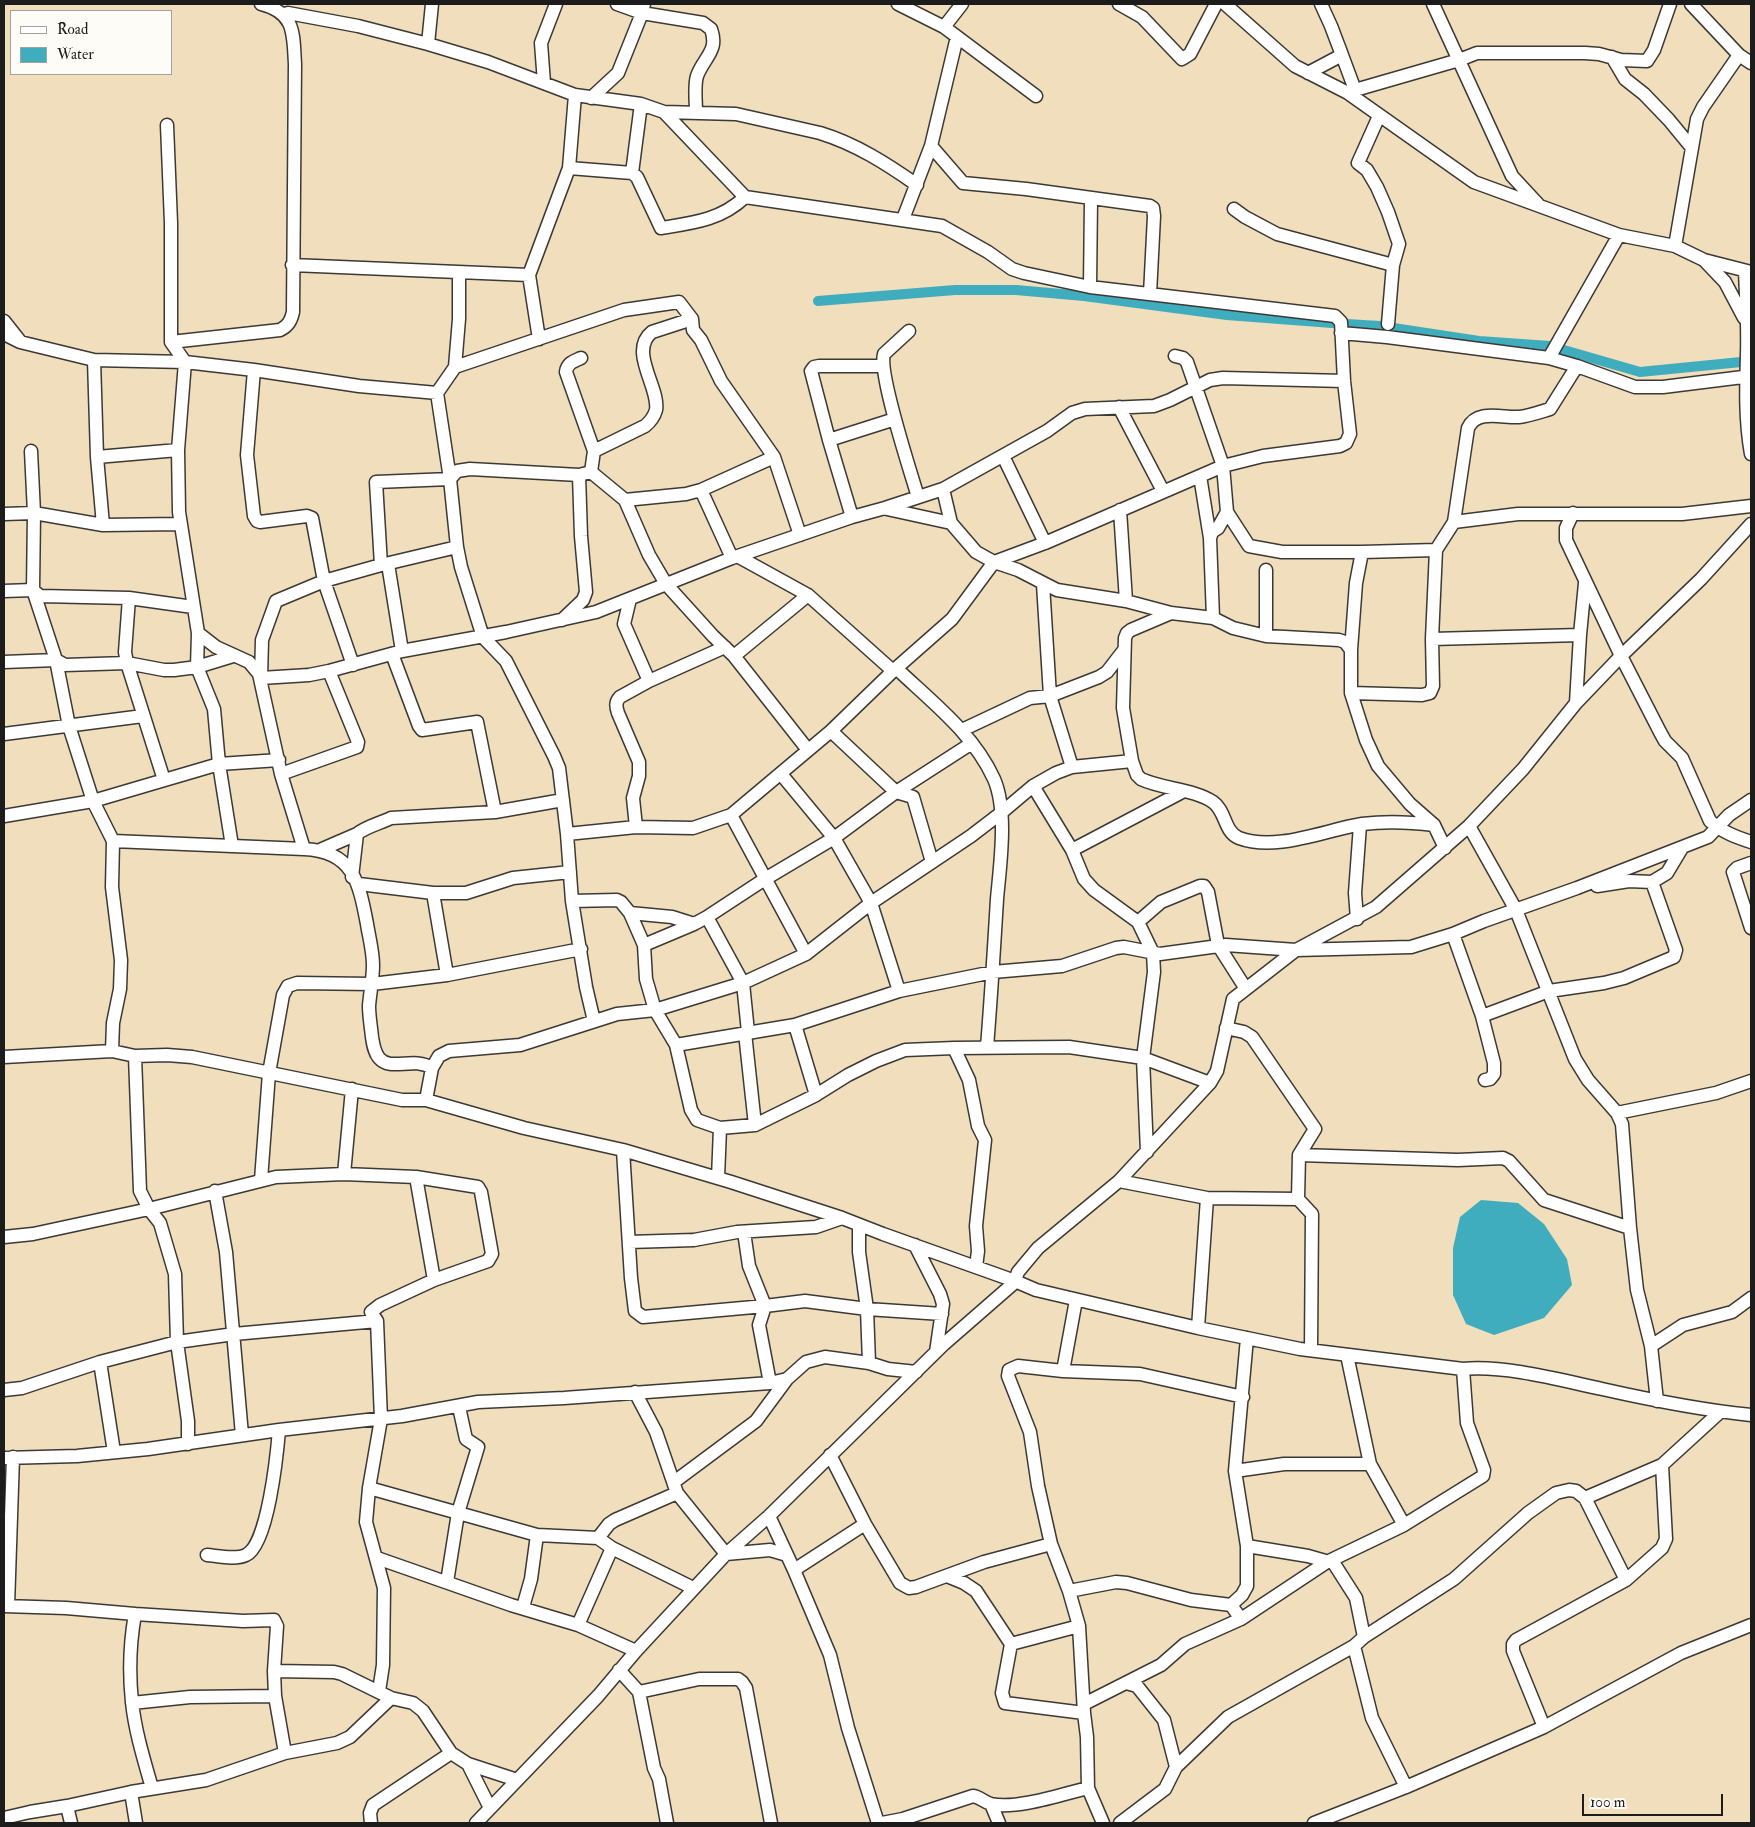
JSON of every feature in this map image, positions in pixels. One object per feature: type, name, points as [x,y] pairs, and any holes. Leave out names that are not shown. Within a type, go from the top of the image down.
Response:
[{"type":"street","points":[[261,4],[358,26],[470,56],[575,95],[642,104],[664,112],[751,116],[832,137],[876,157],[917,185]]},
{"type":"street","points":[[428,44],[432,4]]},
{"type":"street","points":[[544,83],[540,43],[556,4]]},
{"type":"street","points":[[616,4],[643,8],[703,23],[711,29],[714,42],[713,48],[697,76],[696,112]]},
{"type":"street","points":[[898,4],[944,27],[1036,96]]},
{"type":"street","points":[[944,27],[962,4]]},
{"type":"street","points":[[1119,4],[1142,17],[1182,59],[1190,54],[1216,4]]},
{"type":"street","points":[[1142,17],[1147,4]]},
{"type":"street","points":[[1225,4],[1285,60],[1308,74],[1351,91],[1379,116],[1474,182],[1619,235],[1675,246],[1704,260],[1748,271],[1746,419],[1751,454]]},
{"type":"street","points":[[1321,4],[1342,55],[1351,91]]},
{"type":"street","points":[[1433,4],[1512,176],[1539,205]]},
{"type":"street","points":[[1351,91],[1458,60],[1477,52],[1585,52],[1621,60],[1647,61],[1654,50],[1670,4]]},
{"type":"street","points":[[1691,4],[1740,55],[1751,63]]},
{"type":"street","points":[[590,98],[618,73],[643,8]]},
{"type":"street","points":[[171,342],[271,332],[286,327],[290,323],[293,312],[295,64],[292,26],[288,10]]},
{"type":"street","points":[[903,219],[931,146],[957,37]]},
{"type":"street","points":[[1308,74],[1342,55]]},
{"type":"street","points":[[1675,246],[1697,119],[1703,107],[1740,55]]},
{"type":"street","points":[[1612,57],[1624,79],[1644,94],[1692,148]]},
{"type":"street","points":[[1369,108],[1375,85]]},
{"type":"street","points":[[539,339],[529,275],[569,168],[575,95]]},
{"type":"street","points":[[632,173],[642,104]]},
{"type":"street","points":[[567,834],[636,827],[693,828],[731,815],[831,731],[952,619],[994,562],[1045,543],[1222,466],[1263,456],[1340,446],[1346,443],[1350,434],[1344,381],[1341,322],[1335,316],[1090,287],[1012,269],[958,233],[942,226],[745,196],[664,112]]},
{"type":"street","points":[[1379,116],[1358,163],[1366,170],[1388,212],[1399,244],[1394,265],[1388,324]]},
{"type":"street","points":[[167,125],[171,223],[171,342],[185,362],[178,450],[180,524],[193,593],[193,607],[198,633],[197,667],[214,709],[219,764],[232,846]]},
{"type":"street","points":[[931,146],[963,183],[1026,189],[1150,206],[1153,208],[1150,294]]},
{"type":"street","points":[[569,168],[632,173],[637,177],[661,228],[709,219],[735,207],[745,196]]},
{"type":"street","points":[[1090,287],[1091,199]]},
{"type":"street","points":[[1234,209],[1277,234],[1394,265]]},
{"type":"street","points":[[1550,358],[1619,235]]},
{"type":"street","points":[[1704,260],[1725,282],[1746,322]]},
{"type":"street","points":[[292,264],[529,275]]},
{"type":"street","points":[[459,273],[459,319],[455,368],[437,393],[450,479],[457,546],[461,567],[482,637],[506,661],[557,762],[567,834],[572,901],[586,987],[594,1022]]},
{"type":"street","points":[[455,368],[624,310],[678,302],[692,319],[694,330],[701,340],[721,381],[774,457],[800,534]]},
{"type":"street","points":[[594,451],[646,426],[650,422],[656,410],[656,403],[644,361],[644,347],[648,335],[692,319]]},
{"type":"street","points":[[4,320],[20,342]]},
{"type":"street","points":[[909,331],[884,354],[882,366],[895,419],[918,497]]},
{"type":"street","points":[[4,334],[20,342],[94,360],[185,362],[254,370],[359,386],[437,393]]},
{"type":"street","points":[[1341,334],[1387,337],[1550,358],[1626,384],[1648,388],[1748,376]]},
{"type":"street","points":[[1175,356],[1183,358],[1187,362],[1222,466],[1227,512],[1250,546],[1282,552],[1436,550]]},
{"type":"street","points":[[562,620],[583,600],[586,592],[581,536],[585,474],[594,451],[566,372],[569,363],[581,358]]},
{"type":"street","points":[[94,360],[97,457],[103,525]]},
{"type":"street","points":[[852,516],[811,375],[814,367],[819,366],[882,366]]},
{"type":"street","points":[[1351,693],[1422,696],[1430,693],[1433,686],[1432,639],[1436,550],[1454,522],[1468,428],[1471,422],[1480,417],[1520,417],[1550,408],[1578,366]]},
{"type":"street","points":[[254,370],[247,455],[254,516],[260,522],[310,516],[313,522],[324,581],[353,666]]},
{"type":"street","points":[[260,676],[309,675],[353,666],[397,653],[596,612],[800,534],[852,516],[885,508],[943,489],[1047,431],[1072,413],[1085,409],[1154,406],[1210,380],[1223,378],[1344,381]]},
{"type":"street","points":[[1119,407],[1163,491]]},
{"type":"street","points":[[829,440],[895,419]]},
{"type":"street","points":[[97,457],[178,450]]},
{"type":"street","points":[[31,451],[34,513],[33,590],[56,660],[69,726],[93,801],[113,841],[112,887],[121,960],[120,989],[113,1022],[112,1051]]},
{"type":"street","points":[[1003,456],[1045,543]]},
{"type":"street","points":[[625,500],[686,494],[701,490],[774,457]]},
{"type":"street","points":[[450,479],[456,471],[470,469],[585,474],[625,500],[649,555],[666,584],[707,630],[734,656],[808,750]]},
{"type":"street","points":[[1200,476],[1210,538],[1213,618]]},
{"type":"street","points":[[450,479],[376,482],[384,564],[397,653],[419,726],[422,730],[477,722],[496,812]]},
{"type":"street","points":[[943,489],[951,523],[976,552],[994,562],[1018,570],[1056,590],[1213,618],[1233,628],[1266,636],[1331,638],[1345,642],[1351,650]]},
{"type":"street","points":[[701,490],[736,557],[808,595],[962,730],[993,778],[1001,814],[987,1047]]},
{"type":"street","points":[[1454,522],[1518,514],[1682,514],[1751,506]]},
{"type":"street","points":[[885,508],[951,523]]},
{"type":"street","points":[[1120,510],[1126,601]]},
{"type":"street","points":[[1210,538],[1212,532],[1218,528],[1227,512]]},
{"type":"street","points":[[4,514],[34,513],[103,525],[180,524]]},
{"type":"street","points":[[1573,513],[1566,528],[1566,540],[1585,584],[1660,732],[1665,741],[1682,758],[1707,817],[1717,828],[1751,842]]},
{"type":"street","points":[[476,1823],[598,1696],[636,1651],[726,1554],[769,1516],[936,1352],[1015,1281],[1018,1272],[1038,1248],[1119,1181],[1147,1152],[1210,1083],[1217,1071],[1233,999],[1296,950],[1357,919],[1376,907],[1469,826],[1523,769],[1576,703],[1621,656],[1701,579],[1751,524]]},
{"type":"street","points":[[304,849],[281,774],[260,676],[262,640],[276,601],[324,581],[457,546]]},
{"type":"street","points":[[1362,552],[1356,583],[1351,650],[1351,693],[1363,732],[1378,766],[1410,804],[1434,825],[1445,848]]},
{"type":"street","points":[[1266,570],[1266,636]]},
{"type":"street","points":[[1043,584],[1050,696],[1072,767]]},
{"type":"street","points":[[1576,703],[1585,584]]},
{"type":"street","points":[[4,591],[33,590],[40,596],[129,598],[193,607]]},
{"type":"street","points":[[734,656],[808,595]]},
{"type":"street","points":[[129,598],[125,652],[127,663],[164,780]]},
{"type":"street","points":[[630,600],[624,624],[649,681]]},
{"type":"street","points":[[1171,612],[1126,633],[1123,708],[1132,761],[1137,775],[1141,779],[1184,791],[1214,803],[1219,808],[1232,833],[1239,838],[1253,841],[1283,842],[1360,825],[1391,822],[1434,825]]},
{"type":"street","points":[[506,632],[506,661]]},
{"type":"street","points":[[198,633],[209,643],[233,656],[250,662],[260,676]]},
{"type":"street","points":[[1432,639],[1580,635]]},
{"type":"street","points":[[636,827],[633,798],[639,776],[639,762],[618,713],[617,700],[649,681],[725,647]]},
{"type":"street","points":[[962,730],[1030,698],[1050,696],[1103,675],[1124,650]]},
{"type":"street","points":[[4,662],[56,660],[65,665],[127,663],[164,670],[197,667],[233,656]]},
{"type":"street","points":[[281,774],[357,747],[358,742],[329,671]]},
{"type":"street","points":[[4,734],[143,716]]},
{"type":"street","points":[[831,731],[896,792],[913,797],[932,862]]},
{"type":"street","points":[[644,945],[707,917],[765,879],[834,838],[896,792],[972,743]]},
{"type":"street","points":[[4,816],[93,801],[219,764],[279,760]]},
{"type":"street","points":[[426,1100],[432,1068],[439,1056],[449,1051],[520,1045],[625,1012],[655,1010],[743,983],[806,954],[871,903],[1001,814],[1033,786],[1056,773],[1072,767],[1132,761]]},
{"type":"street","points":[[781,774],[834,838],[871,903],[899,991]]},
{"type":"street","points":[[1033,786],[1072,850],[1084,878],[1094,890],[1138,922],[1153,953],[1154,972],[1143,1058],[1147,1152]]},
{"type":"street","points":[[1072,850],[1184,791]]},
{"type":"street","points":[[320,850],[392,818],[496,812],[563,800]]},
{"type":"street","points":[[676,1045],[795,1025],[899,991],[993,972],[1062,966],[1116,948],[1124,947],[1160,954],[1218,945],[1296,950],[1404,948],[1422,944],[1577,888],[1708,837],[1729,815],[1751,800]]},
{"type":"street","points":[[731,815],[806,954]]},
{"type":"street","points":[[1357,919],[1355,893],[1360,825]]},
{"type":"street","points":[[1469,826],[1516,910],[1574,1059],[1581,1070],[1618,1113],[1624,1134],[1630,1228],[1637,1290],[1651,1346],[1657,1402]]},
{"type":"street","points":[[357,834],[356,881],[373,958],[370,1017],[374,1048],[377,1055],[386,1064],[395,1065],[416,1062],[426,1064],[432,1068]]},
{"type":"street","points":[[113,841],[320,850],[338,857],[346,864],[356,881]]},
{"type":"street","points":[[1577,888],[1629,881],[1652,882],[1667,873],[1682,848]]},
{"type":"street","points":[[1751,863],[1733,872],[1751,928]]},
{"type":"street","points":[[356,881],[433,892],[466,893],[513,878],[570,872]]},
{"type":"street","points":[[1482,1016],[1549,991],[1604,983],[1624,978],[1676,955],[1676,948],[1652,882]]},
{"type":"street","points":[[1138,922],[1161,902],[1204,886],[1208,892],[1218,945],[1246,989]]},
{"type":"street","points":[[433,892],[447,976]]},
{"type":"street","points":[[572,901],[617,900],[630,913],[644,945],[646,980],[655,1010],[676,1045],[691,1110],[697,1120],[720,1128],[754,1125],[816,1095],[848,1075],[882,1058],[910,1049],[1069,1047],[1143,1058],[1210,1083]]},
{"type":"street","points":[[630,913],[672,917],[694,924]]},
{"type":"street","points":[[707,917],[743,983],[754,1125]]},
{"type":"street","points":[[1453,934],[1482,1016],[1495,1069],[1490,1079],[1485,1080]]},
{"type":"street","points":[[261,1180],[269,1073],[283,995],[288,986],[297,983],[372,984],[447,976],[581,949]]},
{"type":"street","points":[[795,1025],[816,1095]]},
{"type":"street","points":[[1226,1028],[1244,1032],[1252,1037],[1315,1129],[1299,1155],[1298,1199],[1312,1214],[1312,1350]]},
{"type":"street","points":[[954,1048],[969,1080],[978,1126],[985,1140],[977,1219],[978,1251],[976,1267]]},
{"type":"street","points":[[4,1057],[112,1051],[135,1056],[166,1055],[192,1057],[402,1100],[426,1100],[524,1128],[623,1150],[718,1178],[842,1218],[1036,1290],[1076,1300],[1198,1328],[1312,1350],[1463,1369],[1478,1368],[1524,1374],[1657,1402],[1751,1415]]},
{"type":"street","points":[[135,1056],[141,1196],[160,1223],[175,1274],[178,1342],[188,1421],[188,1444]]},
{"type":"street","points":[[1618,1113],[1701,1096],[1751,1081]]},
{"type":"street","points":[[344,1174],[352,1089]]},
{"type":"street","points":[[718,1178],[720,1128]]},
{"type":"street","points":[[623,1150],[634,1305],[639,1315],[643,1317],[805,1301],[866,1309],[942,1314]]},
{"type":"street","points":[[1299,1155],[1458,1160],[1503,1158],[1509,1161],[1544,1200],[1630,1228]]},
{"type":"street","points":[[4,1237],[33,1234],[149,1209],[276,1177],[344,1174],[416,1177],[478,1187],[481,1192],[492,1254],[488,1261],[434,1280],[375,1308],[371,1312],[377,1321],[382,1419],[369,1488],[366,1522],[384,1588],[384,1665],[379,1691]]},
{"type":"street","points":[[416,1177],[434,1280]]},
{"type":"street","points":[[1119,1181],[1207,1198],[1298,1199]]},
{"type":"street","points":[[215,1191],[226,1252],[242,1435]]},
{"type":"street","points":[[1198,1328],[1207,1198]]},
{"type":"street","points":[[629,1242],[694,1240],[744,1232],[816,1227],[842,1218]]},
{"type":"street","points":[[859,1225],[869,1363]]},
{"type":"street","points":[[744,1232],[749,1266],[765,1306],[759,1325],[770,1383]]},
{"type":"street","points":[[915,1246],[940,1294],[943,1304],[936,1352]]},
{"type":"street","points":[[1651,1346],[1683,1324],[1732,1312],[1751,1298]]},
{"type":"street","points":[[1063,1371],[1076,1300]]},
{"type":"street","points":[[4,1390],[22,1388],[100,1362],[178,1342],[234,1334],[377,1321]]},
{"type":"street","points":[[1231,1605],[1242,1595],[1247,1586],[1247,1546],[1236,1471],[1247,1338]]},
{"type":"street","points":[[1347,1355],[1370,1464],[1404,1525]]},
{"type":"street","points":[[598,1538],[609,1524],[615,1520],[676,1488],[756,1421],[787,1379],[806,1362],[825,1357],[869,1363],[888,1369],[916,1372]]},
{"type":"street","points":[[100,1362],[114,1452]]},
{"type":"street","points":[[1103,1823],[1088,1788],[1087,1737],[1079,1626],[1069,1590],[1052,1544],[1038,1486],[1030,1432],[1008,1376],[1010,1370],[1018,1366],[1063,1371],[1140,1374],[1243,1397]]},
{"type":"street","points":[[947,1576],[964,1583],[976,1591],[1011,1644],[1002,1693],[1005,1703],[1084,1709],[1126,1683],[1161,1665],[1185,1644],[1241,1619],[1328,1562],[1404,1525],[1478,1480],[1484,1472],[1467,1423],[1463,1369]]},
{"type":"street","points":[[285,1753],[275,1696],[274,1671],[277,1626],[274,1620],[243,1621],[66,1608],[6,1606],[9,1457],[77,1456],[188,1444],[279,1430],[382,1419],[459,1407],[478,1402],[564,1398],[770,1383],[787,1379]]},
{"type":"street","points":[[635,1392],[656,1432],[676,1488],[726,1554]]},
{"type":"street","points":[[447,1582],[458,1513],[478,1447],[466,1439],[459,1407]]},
{"type":"street","points":[[1585,1498],[1662,1465],[1720,1412]]},
{"type":"street","points":[[207,1555],[241,1557],[249,1554],[257,1544],[273,1484],[279,1430]]},
{"type":"street","points":[[830,1455],[865,1524],[900,1583],[904,1586],[916,1587],[984,1562],[1052,1544]]},
{"type":"street","points":[[1236,1471],[1290,1464],[1370,1464]]},
{"type":"street","points":[[1544,1727],[1513,1651],[1513,1644],[1516,1640],[1626,1580],[1662,1548],[1665,1544],[1662,1465]]},
{"type":"street","points":[[369,1488],[537,1534],[598,1538],[612,1548],[693,1588]]},
{"type":"street","points":[[1120,1823],[1165,1789],[1176,1767],[1234,1712],[1359,1642],[1454,1579],[1528,1513],[1556,1493],[1569,1490],[1576,1491],[1585,1498],[1626,1580]]},
{"type":"street","points":[[769,1516],[830,1654],[850,1736],[878,1823]]},
{"type":"street","points":[[794,1570],[865,1524]]},
{"type":"street","points":[[523,1608],[532,1579],[537,1534]]},
{"type":"street","points":[[1247,1546],[1333,1562],[1356,1598],[1359,1642],[1372,1718],[1406,1787]]},
{"type":"street","points":[[578,1625],[612,1548]]},
{"type":"street","points":[[726,1554],[770,1550],[787,1555]]},
{"type":"street","points":[[377,1558],[578,1625],[636,1651]]},
{"type":"street","points":[[1069,1590],[1116,1582],[1126,1583],[1191,1600],[1231,1605],[1241,1619]]},
{"type":"street","points":[[135,1614],[132,1640],[132,1703],[140,1746],[152,1788]]},
{"type":"street","points":[[1314,1823],[1340,1819],[1406,1787],[1544,1727],[1681,1653],[1751,1625]]},
{"type":"street","points":[[1011,1644],[1079,1626]]},
{"type":"street","points":[[619,1670],[639,1692],[667,1823]]},
{"type":"street","points":[[274,1671],[334,1672],[342,1674],[391,1698],[418,1706],[451,1753],[468,1764],[517,1780]]},
{"type":"street","points":[[639,1692],[699,1679],[738,1680],[742,1682],[746,1688],[771,1823]]},
{"type":"street","points":[[1126,1683],[1137,1686],[1164,1720],[1176,1767]]},
{"type":"street","points":[[132,1703],[190,1697],[275,1696]]},
{"type":"street","points":[[4,1818],[152,1788],[206,1780],[285,1753],[344,1741],[391,1698]]},
{"type":"street","points":[[371,1823],[370,1813],[374,1804],[451,1753]]},
{"type":"street","points":[[468,1764],[490,1808]]},
{"type":"street","points":[[882,1823],[904,1821],[973,1796],[979,1797],[991,1804],[1020,1804],[1088,1788]]},
{"type":"street","points":[[131,1792],[136,1823]]},
{"type":"street","points":[[991,1804],[1000,1823]]},
{"type":"street","points":[[67,1806],[71,1823]]},
{"type":"water","points":[[1481,1200],[1518,1203],[1544,1224],[1567,1259],[1572,1285],[1544,1318],[1494,1335],[1466,1324],[1453,1295],[1453,1248],[1460,1217]]},
{"type":"waterway","points":[[818,301],[955,290],[1016,290],[1084,296],[1227,315],[1332,323]]},
{"type":"waterway","points":[[1346,324],[1380,326],[1479,341],[1550,346],[1640,372],[1751,361]]}]
